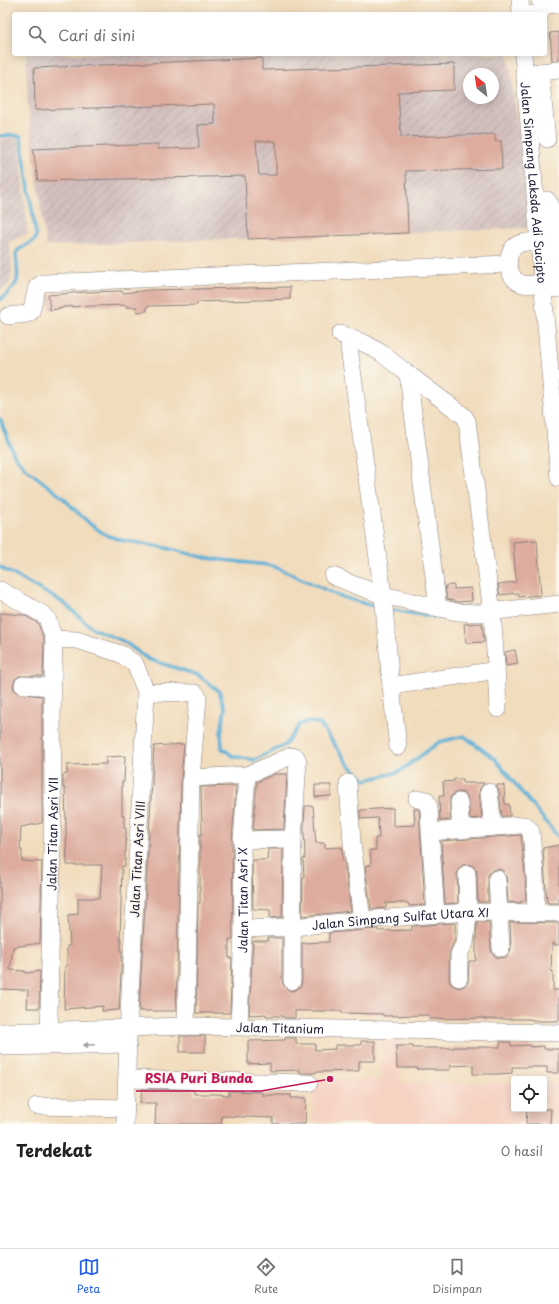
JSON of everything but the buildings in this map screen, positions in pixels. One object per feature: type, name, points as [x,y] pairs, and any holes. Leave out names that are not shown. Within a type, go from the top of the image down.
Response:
[{"type":"street","points":[[520,0],[521,12]]},
{"type":"street","name":"Jalan Simpang Laksda Adi Sucipto","points":[[524,56],[532,72],[530,140],[545,206],[539,241],[550,287],[559,478]]},
{"type":"street","points":[[530,140],[553,139],[532,72],[558,70]]},
{"type":"street","points":[[539,241],[523,242],[515,246],[510,254],[508,264],[513,276],[520,283],[550,287],[545,206]]},
{"type":"street","points":[[8,316],[27,314],[30,312],[37,287],[43,284],[508,264]]},
{"type":"street","points":[[398,747],[382,595],[349,347],[345,336],[366,344],[381,353],[464,416],[467,421],[492,612],[498,709]]},
{"type":"street","points":[[408,374],[438,608]]},
{"type":"street","points":[[333,576],[382,595],[457,612],[492,612],[559,604]]},
{"type":"street","name":"Jalan Titan Asri VII","points":[[0,590],[44,615],[47,618],[54,639],[49,1006],[50,1029]]},
{"type":"street","points":[[54,639],[78,640],[121,654],[135,664],[141,675],[146,692],[195,693],[197,695],[191,778],[186,1026]]},
{"type":"street","points":[[391,686],[491,671],[496,665]]},
{"type":"street","points":[[23,685],[53,687]]},
{"type":"street","name":"Jalan Titan Asri VIII","points":[[126,1116],[128,1036],[146,692]]},
{"type":"street","points":[[191,778],[247,775],[291,756],[296,757],[298,761],[293,839],[292,981]]},
{"type":"street","name":"Jalan Titan Asri X","points":[[239,1026],[243,929],[242,840],[247,775]]},
{"type":"street","points":[[348,783],[352,843],[362,920]]},
{"type":"street","points":[[489,792],[493,828]]},
{"type":"street","points":[[417,800],[426,800],[428,804],[436,914]]},
{"type":"street","points":[[459,802],[461,830]]},
{"type":"street","points":[[430,832],[520,825],[525,826],[531,831],[535,875],[536,913]]},
{"type":"street","points":[[242,840],[293,839]]},
{"type":"street","points":[[459,978],[459,954],[465,943],[468,912],[467,874]]},
{"type":"street","points":[[497,879],[501,948]]},
{"type":"street","name":"Jalan Simpang Sulfat Utara XI","points":[[243,929],[293,928],[362,920],[468,912],[559,913]]},
{"type":"street","name":"Jalan Titanium","points":[[0,1044],[7,1047],[128,1036],[186,1026],[559,1033]]},
{"type":"street","name":"Jalan Titanium","points":[[0,1032],[50,1029],[128,1036]]},
{"type":"street","points":[[128,1079],[309,1083]]},
{"type":"street","points":[[37,1106],[126,1116]]},
{"type":"shaded area","points":[[26,56],[508,56],[519,133],[519,146],[523,147],[528,228],[46,246],[28,110]]},
{"type":"shaded area","points":[[13,138],[19,140],[28,234],[9,242],[12,272],[9,284],[0,291],[0,140]]},
{"type":"shaded area","points":[[382,1036],[401,1036],[400,1082],[511,1083],[511,1112],[547,1112],[547,1083],[559,1084],[559,1124],[313,1123],[312,1079],[382,1080]]},
{"type":"waterway","points":[[0,136],[14,135],[21,137],[36,235],[35,240],[18,250],[16,254],[17,280],[12,289],[0,300]]},
{"type":"waterway","points":[[0,419],[14,455],[24,467],[62,497],[90,524],[106,535],[121,540],[166,548],[206,558],[268,565],[278,568],[339,596],[376,607]]},
{"type":"waterway","points":[[0,567],[64,603],[92,628],[123,641],[148,659],[198,675],[219,691],[225,709],[221,733],[222,748],[233,756],[254,760],[285,745],[300,724],[310,722],[320,724],[349,765],[366,780],[399,772],[439,742],[464,736],[495,759],[559,838]]},
{"type":"waterway","points":[[392,610],[441,618]]},
{"type":"place","name":"RSIA Puri Bunda","points":[[330,1079]]}]
